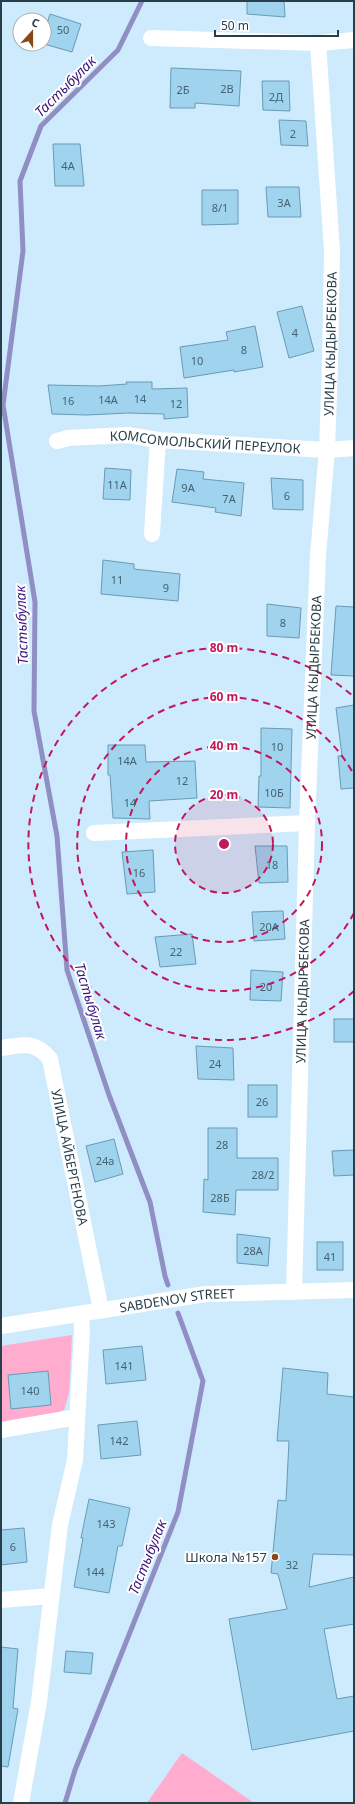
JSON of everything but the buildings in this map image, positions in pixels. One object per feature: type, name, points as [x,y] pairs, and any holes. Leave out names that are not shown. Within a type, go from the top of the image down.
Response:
[{"type":"street","points":[[151,38],[318,43],[354,40]]},
{"type":"street","name":"УЛИЦА КЫДЫРБЕКОВА","points":[[294,1292],[307,823],[318,556],[327,450],[332,251],[318,43]]},
{"type":"street","name":"КОМСОМОЛЬСКИЙ ПЕРЕУЛОК","points":[[57,441],[68,438],[128,435],[158,440],[327,450],[354,448]]},
{"type":"street","points":[[152,534],[158,440]]},
{"type":"street","points":[[94,833],[307,823]]},
{"type":"street","name":"УЛИЦА АЙБЕРГЕНОВА","points":[[1,1048],[28,1044],[42,1049],[50,1059],[101,1310]]},
{"type":"street","name":"SABDENOV STREET","points":[[1,1326],[206,1294],[354,1290]]},
{"type":"street","points":[[21,1803],[39,1702],[60,1525],[75,1460],[82,1331],[81,1314]]},
{"type":"street","points":[[1,1430],[77,1417]]},
{"type":"street","points":[[1,1600],[51,1596]]},
{"type":"shaded area","points":[[72,1335],[69,1393],[64,1410],[57,1413],[1,1422],[1,1346]]},
{"type":"shaded area","points":[[182,1753],[254,1803],[147,1803]]},
{"type":"waterway","name":"Тастыбулак","points":[[142,1],[118,50],[41,126],[20,181],[23,251],[3,405],[35,602],[34,711],[57,836],[67,970],[109,1095],[150,1202],[168,1285]]},
{"type":"waterway","name":"Тастыбулак","points":[[65,1803],[75,1770],[178,1512],[203,1381],[178,1313]]},
{"type":"place","name":"Школа №157","points":[[275,1557]]}]
